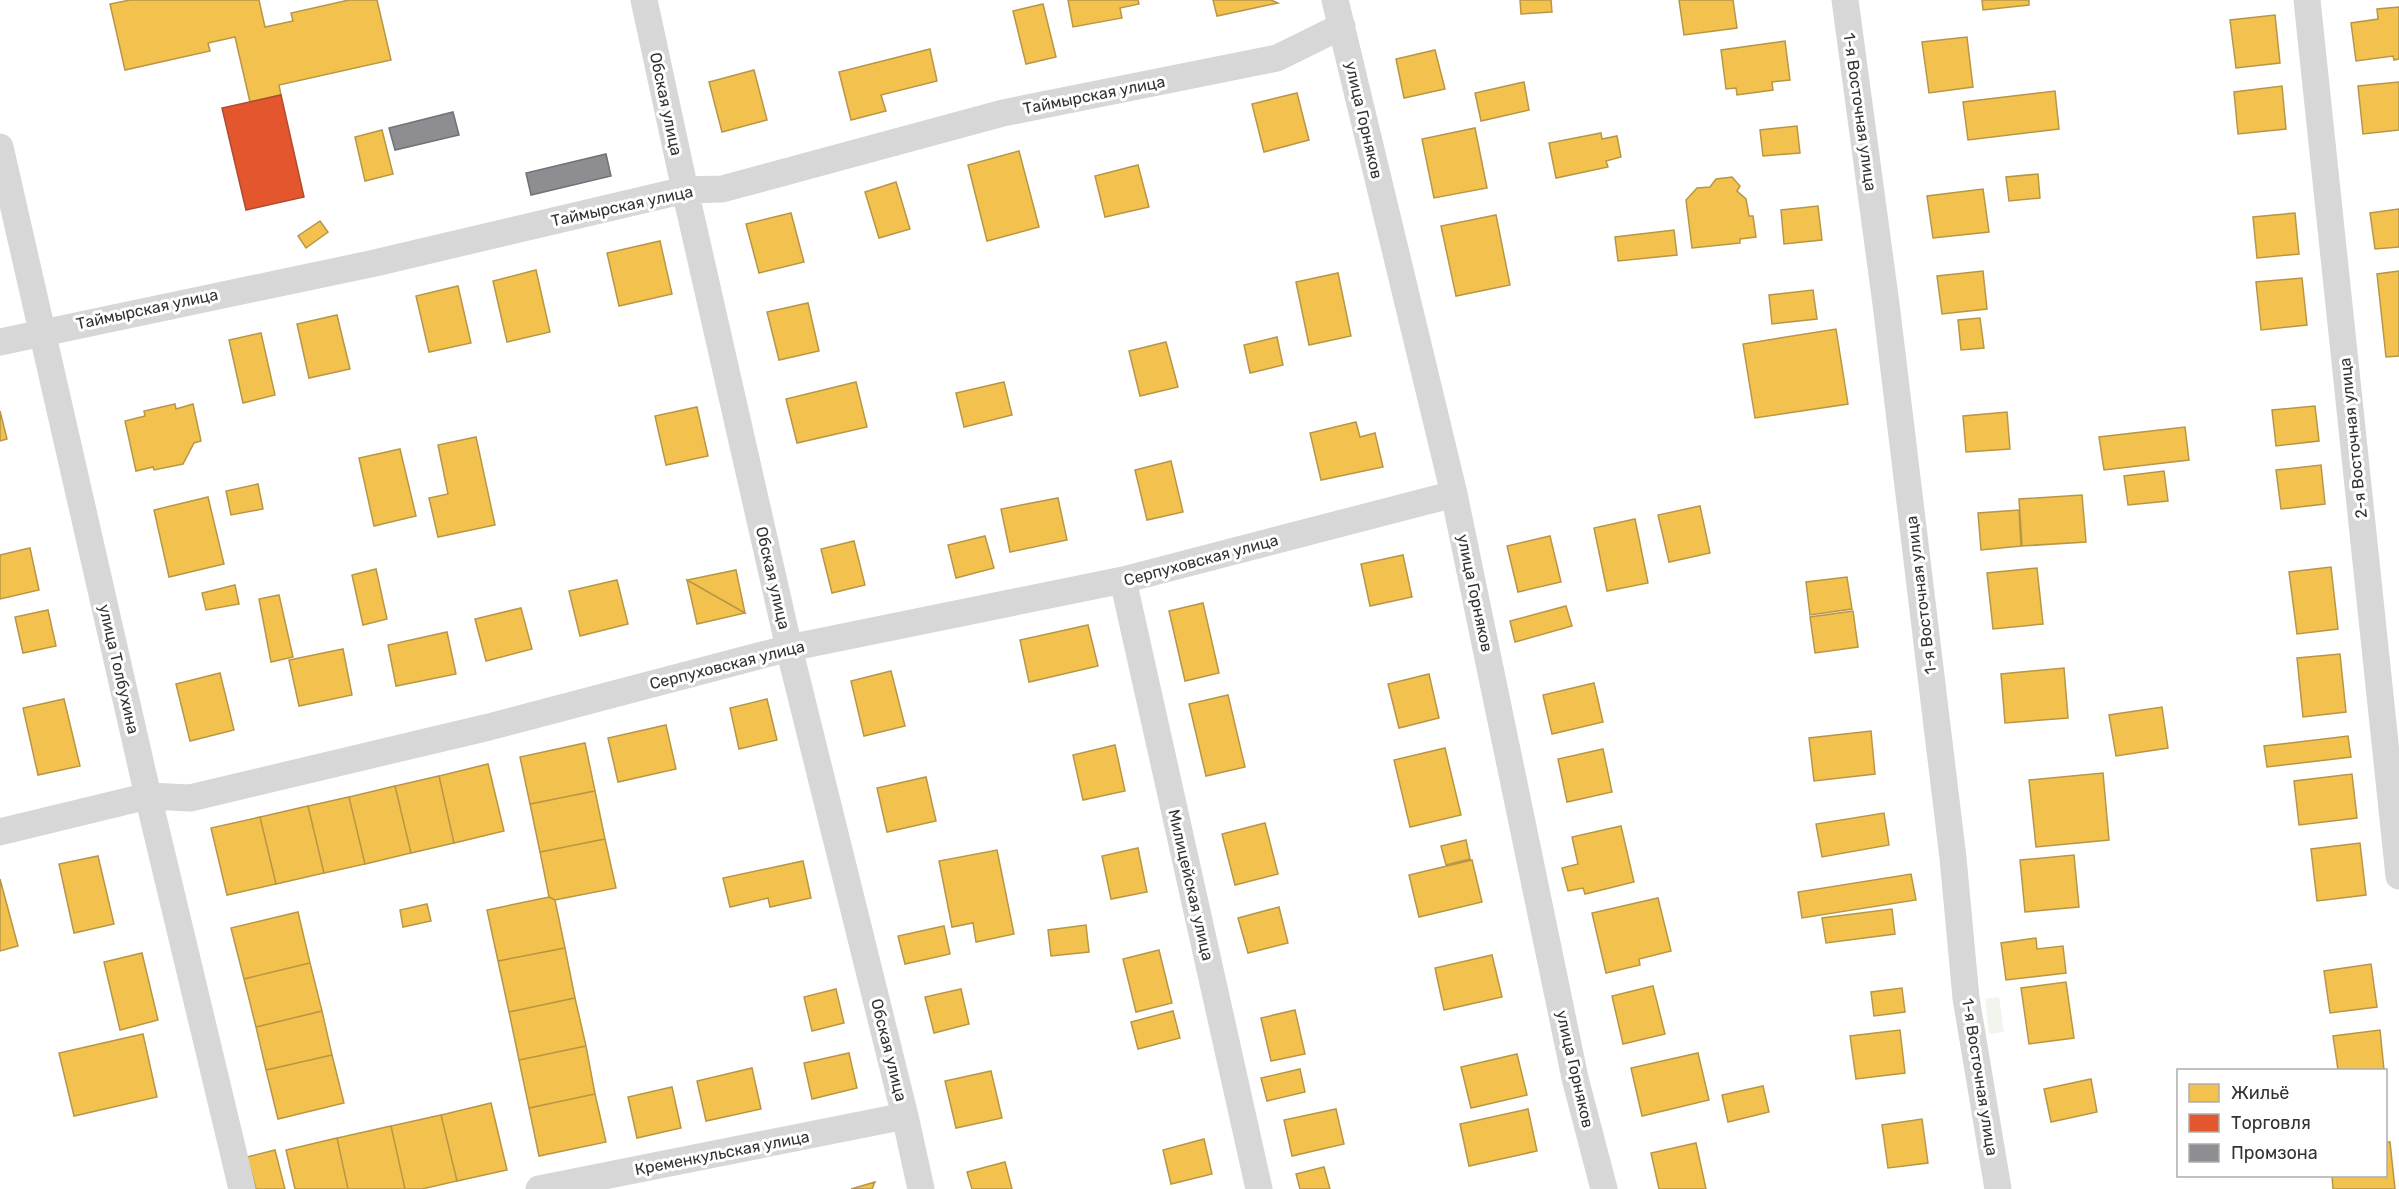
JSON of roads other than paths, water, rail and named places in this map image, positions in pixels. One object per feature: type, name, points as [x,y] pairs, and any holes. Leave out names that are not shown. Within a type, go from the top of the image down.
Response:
[{"type":"street","name":"Обская улица","points":[[644,0],[789,648],[921,1189]]},
{"type":"street","name":"улица Горняков","points":[[1335,0],[1454,494],[1575,1078],[1604,1189]]},
{"type":"street","name":"1-я Восточная улица","points":[[1845,0],[1887,316],[1953,858],[1966,998],[1998,1189]]},
{"type":"street","name":"2-я Восточная улица","points":[[2307,0],[2399,876]]},
{"type":"street","name":"Таймырская улица","points":[[0,342],[375,263],[685,190],[722,189],[1003,113],[1277,58],[1342,26]]},
{"type":"street","name":"улица Толбухина","points":[[0,147],[148,796],[242,1189]]},
{"type":"street","name":"Серпуховская улица","points":[[0,832],[148,796],[190,798],[489,727],[789,648],[1123,580],[1454,494]]},
{"type":"street","name":"Милицейская улица","points":[[1123,580],[1259,1189]]},
{"type":"street","name":"Кременкульская улица","points":[[539,1189],[905,1116]]}]
